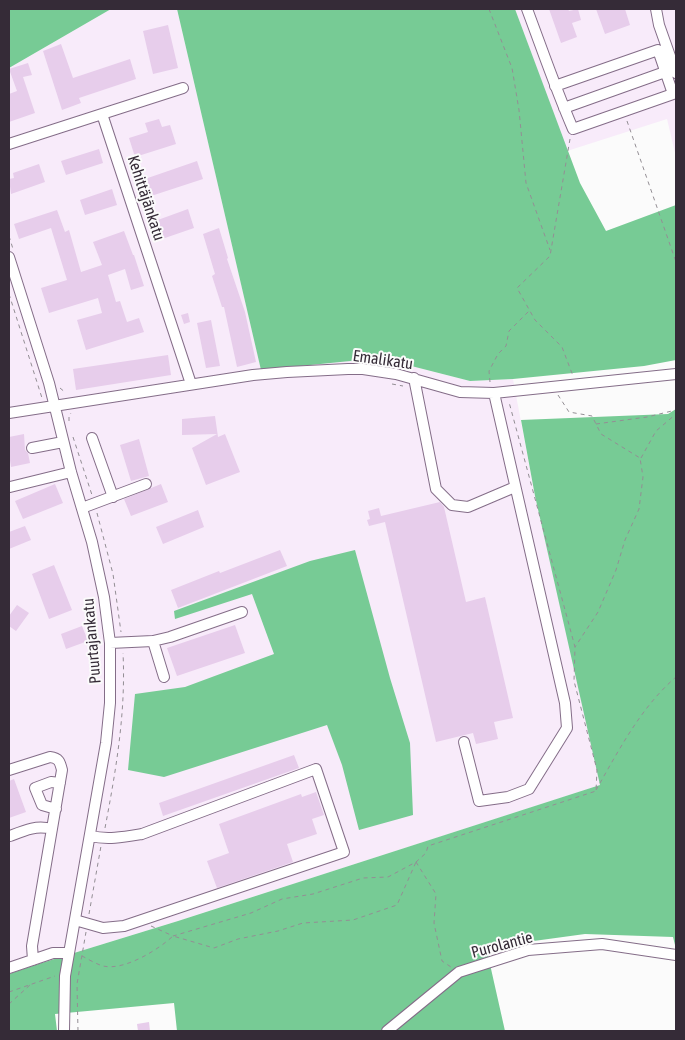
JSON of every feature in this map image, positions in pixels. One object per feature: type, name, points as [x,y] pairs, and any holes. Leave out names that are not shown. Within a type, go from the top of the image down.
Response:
[{"type":"street","points":[[527,9],[555,86],[572,130],[673,94],[658,50],[555,86]]},
{"type":"street","points":[[656,9],[659,25],[676,73]]},
{"type":"street","points":[[564,108],[665,72]]},
{"type":"street","points":[[9,144],[182,88]]},
{"type":"street","name":"Kehittäjänkatu","points":[[102,114],[191,384]]},
{"type":"street","name":"Puurtajankatu","points":[[12,255],[50,405],[63,442],[92,542],[100,578],[110,643],[111,678],[107,735],[65,976],[64,1031]]},
{"type":"street","name":"Emalikatu","points":[[9,412],[191,384],[287,372],[364,369],[414,378],[460,392],[493,393],[676,374]]},
{"type":"street","points":[[414,378],[436,489],[452,505],[468,507],[516,487]]},
{"type":"street","points":[[464,742],[479,801],[498,799],[529,790],[567,728],[565,704],[493,393]]},
{"type":"street","points":[[92,438],[113,497]]},
{"type":"street","points":[[32,448],[63,442]]},
{"type":"street","points":[[10,487],[71,472]]},
{"type":"street","points":[[82,508],[146,484]]},
{"type":"street","points":[[110,643],[153,641],[242,612]]},
{"type":"street","points":[[153,641],[164,677]]},
{"type":"street","points":[[9,770],[41,759],[55,758],[60,761],[62,770],[32,946],[33,960]]},
{"type":"street","points":[[74,920],[103,928],[124,926],[344,852],[316,769],[142,834],[102,838],[90,836]]},
{"type":"street","points":[[56,809],[42,805],[35,788],[51,782],[60,783]]},
{"type":"street","points":[[10,836],[35,827],[52,828]]},
{"type":"street","name":"Purolantie","points":[[387,1031],[459,972],[528,950],[602,944],[676,955]]},
{"type":"street","points":[[9,968],[53,953],[69,954]]},
{"type":"path","points":[[489,9],[512,68],[519,110],[526,184],[551,251]]},
{"type":"path","points":[[624,111],[676,262]]},
{"type":"path","points":[[572,130],[550,256],[517,288],[535,320],[562,347],[576,384]]},
{"type":"path","points":[[9,236],[12,255]]},
{"type":"path","points":[[9,294],[50,405]]},
{"type":"path","points":[[493,393],[490,371],[498,354],[506,346],[509,331],[530,310]]},
{"type":"path","points":[[56,381],[68,395],[72,412],[69,416],[69,424]]},
{"type":"path","points":[[389,383],[416,390]]},
{"type":"path","points":[[557,394],[570,412],[592,416],[601,434],[640,458]]},
{"type":"path","points":[[596,424],[647,417],[676,410]]},
{"type":"path","points":[[575,648],[598,612],[616,570],[625,540],[639,509],[643,478],[640,458],[656,431],[676,414]]},
{"type":"path","points":[[72,434],[114,574],[122,642],[124,682],[121,729],[77,984],[78,1031]]},
{"type":"path","points":[[596,791],[630,732],[662,689],[676,677]]},
{"type":"path","points":[[82,956],[103,966],[123,966],[143,956],[173,936],[214,948],[238,939],[303,924],[353,920],[397,905],[416,862],[436,894],[434,923],[442,961],[459,972]]},
{"type":"path","points":[[9,992],[56,976],[65,976]]},
{"type":"path","points":[[9,1004],[30,985]]},
{"type":"shaded area","points":[[111,9],[177,9],[261,369],[380,358],[470,381],[513,379],[535,496],[601,785],[9,974],[9,68]]},
{"type":"shaded area","points":[[515,9],[676,9],[676,157],[667,119],[567,151]]},
{"type":"green space","points":[[9,9],[111,9],[9,68]]},
{"type":"green space","points":[[177,9],[515,9],[580,183],[606,231],[676,205],[676,360],[644,366],[513,379],[470,381],[380,358],[261,370]]},
{"type":"green space","points":[[676,409],[676,949],[673,937],[585,934],[519,943],[487,951],[505,1031],[177,1031],[174,1003],[55,1014],[57,1031],[9,1031],[9,974],[600,785],[535,496],[521,420],[668,414]]},
{"type":"green space","points":[[355,550],[410,743],[413,815],[359,830],[342,765],[327,725],[164,777],[128,770],[135,694],[185,687],[274,654],[252,594],[175,619],[174,611],[310,561]]},
{"type":"building","points":[[549,9],[568,9],[569,11],[578,9],[581,20],[572,23],[577,37],[561,43]]},
{"type":"building","points":[[596,9],[625,9],[630,25],[605,34]]},
{"type":"building","points":[[168,25],[178,68],[153,74],[143,31]]},
{"type":"building","points":[[61,44],[73,78],[130,59],[136,79],[79,98],[81,103],[62,110],[43,51]]},
{"type":"building","points":[[28,63],[32,75],[23,77],[35,113],[9,122],[9,94],[17,91],[9,69]]},
{"type":"building","points":[[159,119],[162,127],[170,125],[176,144],[135,157],[129,138],[148,132],[145,123]]},
{"type":"building","points":[[99,149],[103,163],[66,175],[61,161]]},
{"type":"building","points":[[197,161],[203,179],[148,197],[142,180]]},
{"type":"building","points":[[39,164],[45,182],[11,194],[9,179],[14,178],[13,173]]},
{"type":"building","points":[[112,189],[117,205],[85,215],[80,200]]},
{"type":"building","points":[[188,209],[194,228],[162,239],[155,221]]},
{"type":"building","points":[[57,210],[65,232],[69,230],[81,272],[102,265],[93,242],[124,231],[144,286],[131,290],[125,269],[108,275],[116,302],[120,301],[127,322],[139,318],[144,332],[86,350],[77,320],[102,313],[98,298],[49,313],[41,288],[67,280],[51,228],[19,239],[14,224]]},
{"type":"building","points":[[219,228],[227,259],[245,312],[256,362],[237,367],[224,307],[222,307],[212,276],[215,274],[203,234]]},
{"type":"building","points":[[188,313],[190,322],[184,324],[181,315]]},
{"type":"building","points":[[211,320],[220,366],[206,368],[197,323]]},
{"type":"building","points":[[168,355],[171,375],[76,390],[73,369]]},
{"type":"building","points":[[215,416],[218,437],[225,434],[240,472],[206,485],[192,448],[217,434],[182,435],[182,419]]},
{"type":"building","points":[[24,434],[25,450],[28,453],[30,463],[11,467],[9,437]]},
{"type":"building","points":[[139,439],[149,476],[131,481],[120,445]]},
{"type":"building","points":[[55,484],[63,503],[23,519],[15,501]]},
{"type":"building","points":[[161,484],[168,502],[131,516],[124,499]]},
{"type":"building","points":[[440,502],[444,507],[466,602],[485,597],[513,718],[494,722],[498,739],[476,744],[473,733],[436,742],[385,522],[369,526],[367,520],[370,519],[368,511],[379,508],[381,516]]},
{"type":"building","points":[[198,510],[204,527],[163,544],[156,527]]},
{"type":"building","points":[[25,526],[31,540],[9,549],[9,532]]},
{"type":"building","points":[[280,550],[287,566],[178,608],[171,590]]},
{"type":"building","points":[[54,565],[72,610],[49,619],[32,574]]},
{"type":"building","points":[[17,605],[29,613],[16,631],[9,626],[9,616]]},
{"type":"building","points":[[235,625],[245,653],[177,676],[167,648]]},
{"type":"building","points":[[82,626],[88,641],[66,649],[61,634]]},
{"type":"building","points":[[294,755],[299,768],[163,816],[159,803]]},
{"type":"building","points":[[14,779],[26,812],[9,818],[9,781]]},
{"type":"building","points":[[316,792],[324,815],[312,819],[317,834],[287,844],[293,862],[217,888],[207,861],[229,853],[219,824],[301,794],[302,797]]},
{"type":"building","points":[[149,1022],[150,1031],[138,1031],[137,1024]]}]
